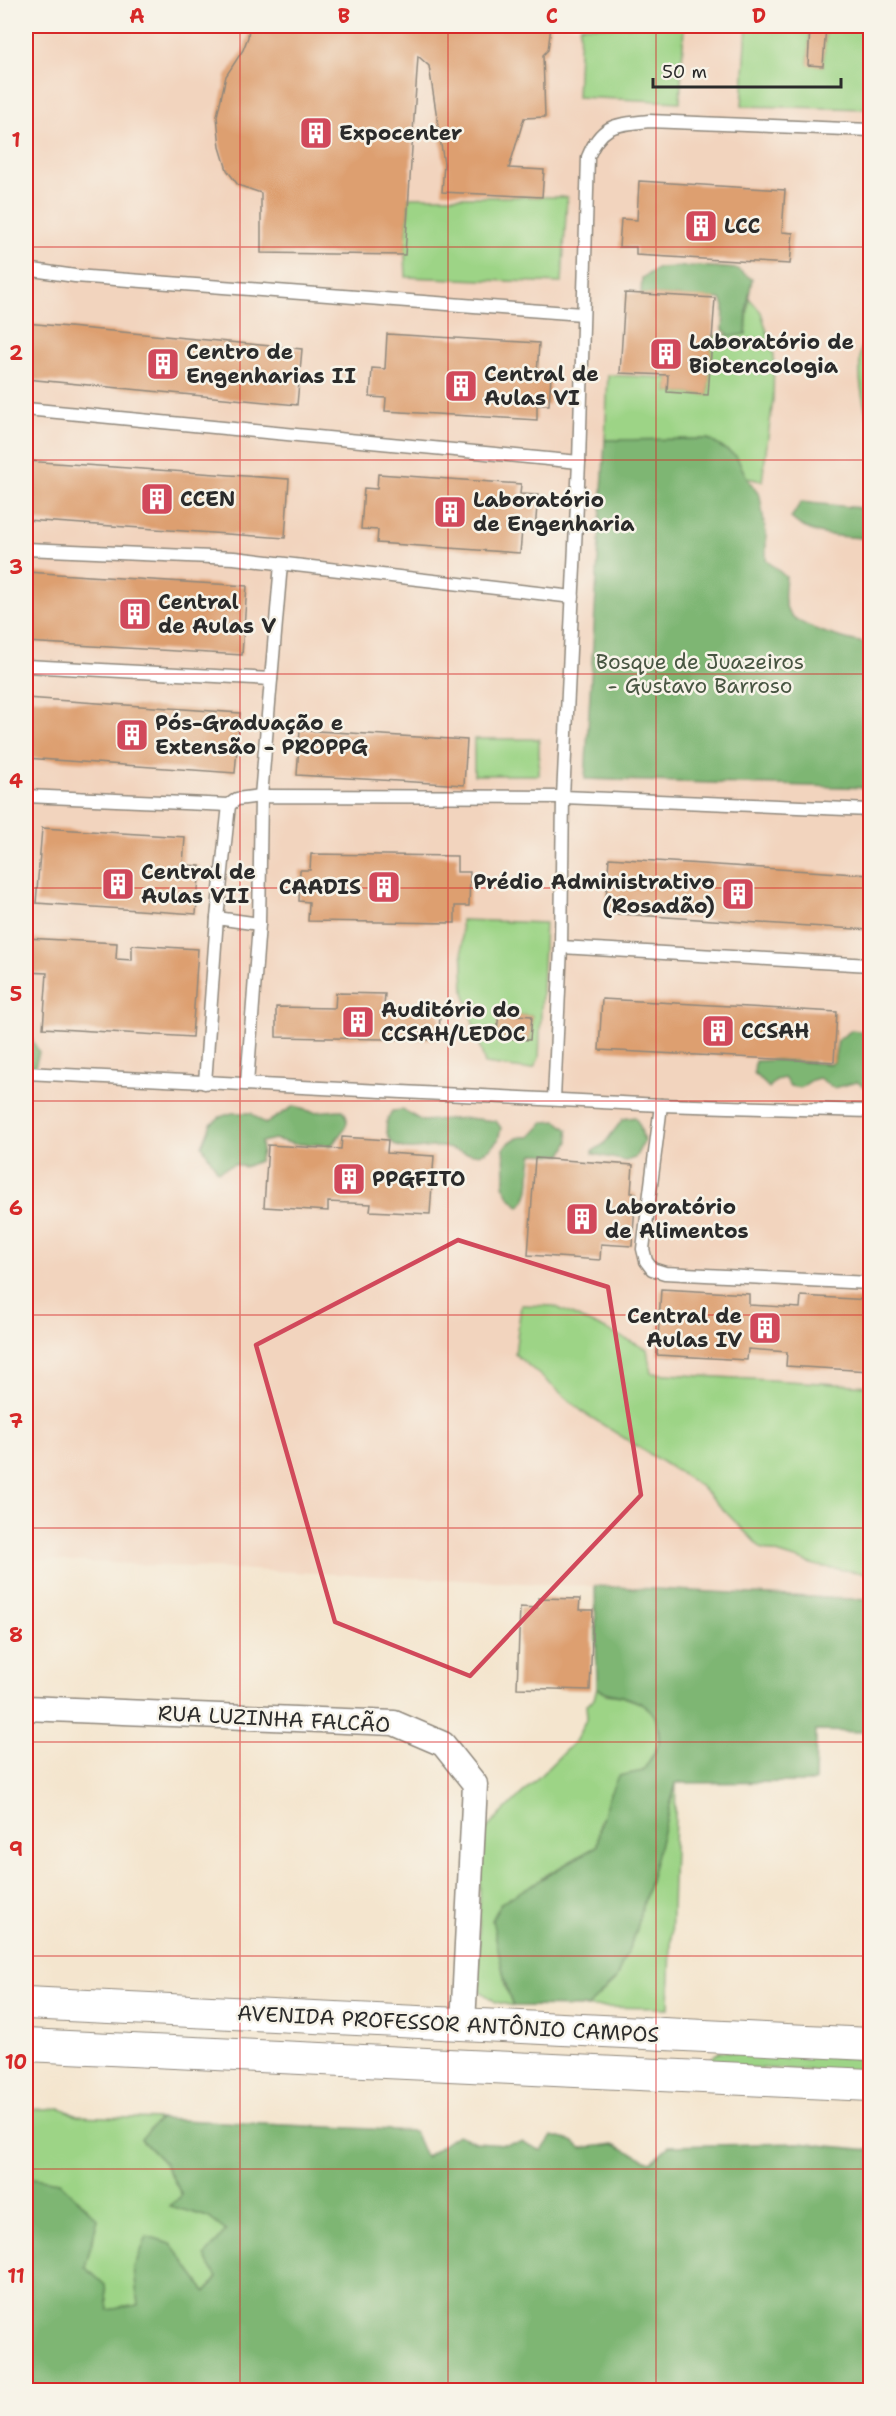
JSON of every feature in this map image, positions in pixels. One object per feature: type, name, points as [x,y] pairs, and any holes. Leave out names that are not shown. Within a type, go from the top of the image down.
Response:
[{"type":"street","name":"RUA LUZINHA FALCÃO","points":[[26,1708],[394,1723],[443,1744],[475,1784],[464,2024]]},
{"type":"street","name":"AVENIDA PROFESSOR ANTÔNIO CAMPOS","points":[[26,2003],[870,2044]]},
{"type":"street","points":[[518,2068],[522,2026]]},
{"type":"street","points":[[583,2072],[590,2031]]},
{"type":"street","name":"AVENIDA PROFESSOR ANTÔNIO CAMPOS","points":[[26,2045],[870,2085]]},
{"type":"lane","points":[[554,1099],[561,947],[563,797],[579,462],[588,157],[594,142],[607,128],[649,121],[870,130]]},
{"type":"lane","points":[[26,269],[86,277],[582,314]]},
{"type":"lane","points":[[26,409],[579,462]]},
{"type":"lane","points":[[26,549],[234,558],[573,597]]},
{"type":"lane","points":[[247,1084],[259,924],[261,796],[281,564]]},
{"type":"lane","points":[[26,666],[271,679]]},
{"type":"lane","points":[[26,796],[229,805],[237,799],[284,795],[563,797],[870,810]]},
{"type":"lane","points":[[205,1083],[229,805]]},
{"type":"lane","points":[[218,918],[259,924]]},
{"type":"lane","points":[[561,947],[870,965]]},
{"type":"lane","points":[[26,1073],[661,1105],[870,1111]]},
{"type":"lane","points":[[661,1105],[643,1250],[646,1261],[652,1269],[665,1273],[870,1283]]},
{"type":"highlighted area","points":[[458,1240],[608,1287],[641,1495],[470,1676],[335,1622],[256,1345]]},
{"type":"shaded area","points":[[26,26],[870,26],[870,1600],[26,1559]]},
{"type":"green space","points":[[580,26],[684,26],[680,102],[577,97]]},
{"type":"green space","points":[[747,26],[810,26],[808,64],[823,66],[826,26],[870,26],[870,109],[742,106]]},
{"type":"green space","points":[[409,197],[567,197],[562,283],[406,277],[405,255]]},
{"type":"green space","points":[[699,266],[737,269],[752,279],[747,306],[746,334],[731,336],[723,330],[724,306],[721,299],[641,294],[642,278],[658,268]]},
{"type":"green space","points":[[749,298],[761,312],[774,355],[773,400],[762,481],[747,478],[736,456],[708,439],[605,440],[608,375],[668,378],[667,392],[708,395],[712,336],[746,334]]},
{"type":"green space","points":[[870,319],[870,426],[863,400],[860,358]]},
{"type":"green space","name":"Bosque de Juazeiros - Gustavo Barroso","points":[[708,439],[736,456],[747,478],[760,496],[766,535],[766,560],[786,577],[785,601],[790,614],[805,625],[870,644],[870,788],[585,779],[605,440]]},
{"type":"green space","points":[[801,502],[870,509],[870,539],[828,535],[809,530],[791,518]]},
{"type":"green space","points":[[474,739],[539,739],[539,775],[474,775]]},
{"type":"green space","points":[[461,920],[545,923],[539,1058],[534,1068],[524,1069],[485,1064],[464,992]],"holes":[[[499,1014],[532,1016],[530,1040],[497,1038]]]},
{"type":"green space","points":[[26,1029],[39,1052],[35,1067],[26,1067]]},
{"type":"green space","points":[[852,1030],[870,1033],[870,1091],[857,1082],[834,1088],[819,1078],[800,1088],[790,1086],[784,1078],[776,1080],[769,1088],[754,1073],[755,1061],[779,1060],[831,1064],[834,1062],[838,1040]]},
{"type":"green space","points":[[294,1106],[314,1112],[343,1110],[346,1115],[346,1124],[332,1145],[294,1144],[274,1139],[261,1142],[262,1152],[259,1161],[245,1167],[234,1164],[218,1171],[202,1146],[211,1124],[220,1117],[232,1113],[251,1113],[265,1124]]},
{"type":"green space","points":[[403,1110],[422,1121],[467,1118],[496,1121],[501,1128],[498,1140],[488,1150],[479,1154],[441,1147],[408,1149],[390,1140],[386,1129],[392,1111]]},
{"type":"green space","points":[[635,1117],[644,1141],[635,1158],[626,1161],[593,1154],[593,1151],[604,1144],[623,1119]]},
{"type":"green space","points":[[557,1121],[568,1130],[569,1141],[562,1155],[533,1154],[529,1190],[519,1207],[503,1185],[505,1179],[504,1148],[516,1139],[530,1137],[544,1122]]},
{"type":"green space","points":[[521,1305],[554,1306],[647,1349],[651,1373],[870,1386],[870,1574],[818,1566],[761,1548],[699,1485],[584,1413],[515,1354]]},
{"type":"green space","points":[[595,1586],[870,1600],[870,1732],[816,1731],[815,1782],[676,1783],[636,1932],[615,1980],[587,2007],[513,2006],[503,1975],[492,1920],[501,1903],[597,1846],[604,1810],[618,1776],[643,1771],[655,1753],[659,1742],[658,1724],[646,1706],[631,1699],[606,1693],[597,1687]]},
{"type":"green space","points":[[597,1687],[605,1694],[621,1696],[648,1706],[656,1717],[659,1744],[643,1771],[600,1820],[597,1846],[541,1878],[502,1960],[505,1986],[513,2006],[496,2002],[480,1991],[478,1977],[480,1882],[485,1830],[576,1740],[587,1717],[586,1705],[594,1699]]},
{"type":"green space","points":[[676,1783],[669,2008],[587,2007],[615,1980],[636,1932]]},
{"type":"green space","points":[[719,2051],[870,2058],[870,2073],[711,2066],[710,2060]]},
{"type":"green space","points":[[61,2108],[77,2116],[159,2119],[141,2140],[165,2164],[182,2196],[171,2206],[208,2217],[226,2231],[217,2277],[206,2292],[171,2244],[134,2267],[138,2305],[108,2310],[105,2285],[85,2267],[98,2219],[59,2182],[26,2177],[26,2110]]},
{"type":"green space","points":[[159,2119],[414,2131],[425,2157],[457,2135],[476,2142],[504,2144],[523,2142],[542,2151],[552,2136],[572,2141],[582,2148],[614,2144],[650,2162],[669,2146],[799,2143],[870,2150],[870,2390],[26,2390],[26,2177],[59,2182],[98,2219],[85,2267],[105,2285],[108,2310],[138,2305],[134,2267],[147,2237],[171,2244],[206,2292],[217,2278],[205,2256],[226,2231],[208,2217],[170,2206],[182,2195],[165,2164],[141,2139]]},
{"type":"building","name":"Expocenter","points":[[249,26],[551,26],[548,50],[543,55],[545,117],[524,118],[509,168],[544,170],[542,197],[442,192],[444,164],[429,66],[418,56],[405,255],[261,253],[261,193],[238,185],[227,170],[220,147],[217,116],[226,76],[243,50]]},
{"type":"building","points":[[810,26],[826,26],[823,66],[808,65]]},
{"type":"building","name":"LCC","points":[[639,181],[785,190],[782,232],[793,233],[790,264],[636,255],[636,247],[619,247],[621,219],[637,220]]},
{"type":"building","name":"Laboratório de Biotencologia","points":[[625,293],[715,298],[708,395],[667,392],[668,375],[620,373]]},
{"type":"building","name":"Centro de Engenharias II","points":[[26,323],[302,349],[297,405],[26,379]]},
{"type":"building","name":"Central de Aulas VI","points":[[387,334],[539,343],[537,375],[551,376],[549,405],[537,405],[537,420],[385,411],[386,398],[370,397],[372,368],[385,369]]},
{"type":"building","name":"CCEN","points":[[26,461],[289,479],[285,538],[26,520]]},
{"type":"building","name":"Laboratório de Engenharia","points":[[378,474],[521,484],[520,494],[538,495],[535,530],[522,530],[520,553],[377,543],[378,530],[361,529],[364,488],[377,489]]},
{"type":"building","name":"Central de Aulas V","points":[[26,572],[247,586],[242,655],[26,642]]},
{"type":"building","name":"Pós-Graduação e Extensão - PROPPG","points":[[26,698],[240,713],[235,773],[26,758]]},
{"type":"building","points":[[300,730],[467,740],[464,785],[297,775]]},
{"type":"building","name":"Central de Aulas VII","points":[[42,828],[185,837],[183,865],[200,866],[196,914],[36,903]]},
{"type":"building","name":"CAADIS","points":[[311,854],[457,856],[457,872],[470,872],[469,906],[455,906],[455,923],[308,921],[309,902],[299,901],[300,870],[310,870]]},
{"type":"building","name":"Prédio Administrativo (Rosadão)","points":[[609,858],[870,875],[870,930],[605,913]]},
{"type":"building","points":[[26,938],[117,943],[116,959],[132,960],[132,945],[198,949],[192,1037],[43,1028],[47,973],[26,972]]},
{"type":"building","name":"Auditório do CCSAH/LEDOC","points":[[336,993],[385,994],[384,1007],[440,1008],[439,1040],[276,1037],[276,1007],[335,1008]]},
{"type":"building","name":"CCSAH","points":[[602,999],[837,1012],[834,1062],[599,1050]]},
{"type":"building","points":[[499,1014],[532,1016],[530,1040],[496,1038]]},
{"type":"building","name":"PPGFITO","points":[[342,1137],[388,1140],[387,1153],[434,1156],[430,1214],[370,1211],[371,1204],[328,1202],[328,1211],[264,1207],[268,1145],[341,1149]]},
{"type":"building","name":"Laboratório de Alimentos","points":[[535,1158],[633,1165],[631,1193],[636,1193],[632,1246],[601,1244],[600,1260],[528,1255]]},
{"type":"building","name":"Central de Aulas IV","points":[[661,1289],[749,1294],[749,1305],[800,1308],[801,1296],[870,1300],[870,1371],[786,1366],[787,1352],[748,1349],[747,1360],[657,1355]]},
{"type":"building","points":[[538,1598],[580,1599],[579,1610],[593,1610],[590,1690],[517,1688],[520,1607],[537,1608]]},
{"type":"place","name":"Expocenter","points":[[316,133]]},
{"type":"place","name":"LCC","points":[[701,226]]},
{"type":"place","name":"Laboratório de Biotencologia","points":[[666,354]]},
{"type":"place","name":"Centro de Engenharias II","points":[[163,364]]},
{"type":"place","name":"Central de Aulas VI","points":[[461,386]]},
{"type":"place","name":"CCEN","points":[[157,499]]},
{"type":"place","name":"Laboratório de Engenharia","points":[[450,512]]},
{"type":"place","name":"Central de Aulas V","points":[[135,614]]},
{"type":"place","name":"Pós-Graduação e Extensão - PROPPG","points":[[132,735]]},
{"type":"place","name":"Central de Aulas VII","points":[[118,884]]},
{"type":"place","name":"CAADIS","points":[[384,887]]},
{"type":"place","name":"Prédio Administrativo (Rosadão)","points":[[738,894]]},
{"type":"place","name":"Auditório do CCSAH/LEDOC","points":[[358,1022]]},
{"type":"place","name":"CCSAH","points":[[718,1031]]},
{"type":"place","name":"PPGFITO","points":[[349,1179]]},
{"type":"place","name":"Laboratório de Alimentos","points":[[582,1219]]},
{"type":"place","name":"Central de Aulas IV","points":[[765,1328]]}]
